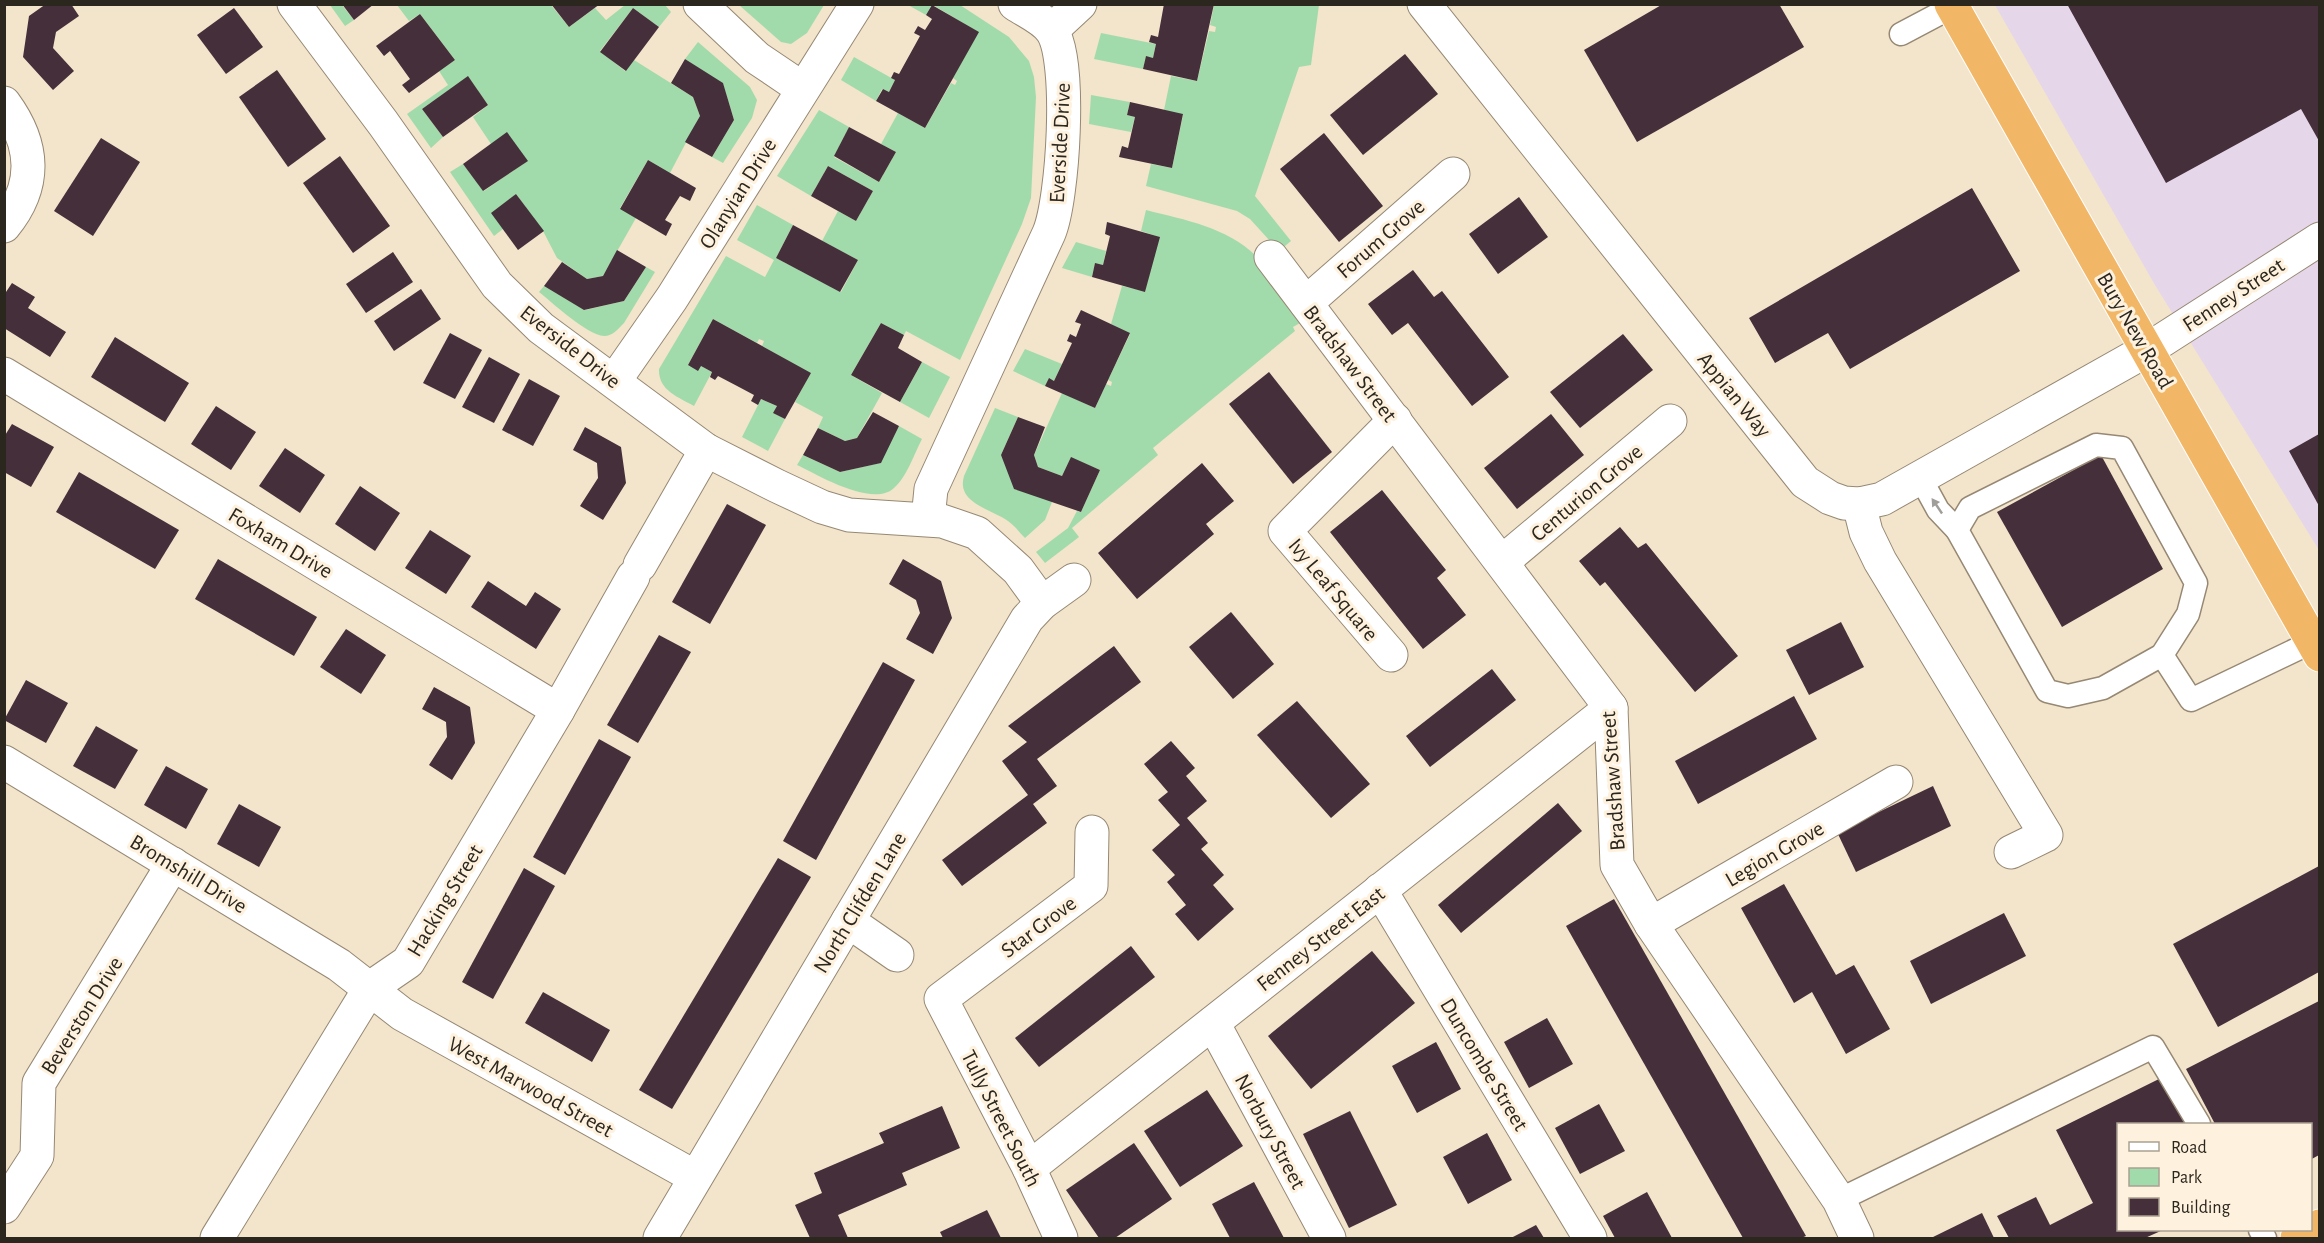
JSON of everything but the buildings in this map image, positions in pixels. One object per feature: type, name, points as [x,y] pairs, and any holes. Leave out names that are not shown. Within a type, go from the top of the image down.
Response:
[{"type":"highway","name":"Bury New Road","points":[[1952,6],[2316,649]]},
{"type":"highway","points":[[2297,1239],[2311,1231]]},
{"type":"street","name":"Everside Drive","points":[[294,4],[383,123],[497,285],[541,328],[615,380],[706,450],[822,507],[874,519],[928,519],[960,525],[977,533],[1018,570],[1042,603]]},
{"type":"street","points":[[700,4],[757,58],[803,89]]},
{"type":"street","name":"Olanyian Drive","points":[[615,380],[672,298],[857,4]]},
{"type":"street","points":[[1015,4],[1052,30],[1080,4]]},
{"type":"street","name":"Appian Way","points":[[1424,4],[1805,482],[1830,498],[1859,504],[1882,499],[2147,350]]},
{"type":"street","name":"Everside Drive","points":[[928,519],[931,489],[1049,233],[1056,211],[1064,76],[1061,51],[1052,30]]},
{"type":"street","points":[[4,103],[22,135],[27,152],[29,176],[25,195],[4,226]]},
{"type":"street","name":"Forum Grove","points":[[1306,303],[1454,174]]},
{"type":"street","name":"Fenney Street","points":[[2147,350],[2319,239]]},
{"type":"street","name":"Bradshaw Street","points":[[1271,257],[1611,708],[1617,865],[1652,924],[1839,1200],[1857,1239]]},
{"type":"street","name":"Foxham Drive","points":[[4,374],[558,710]]},
{"type":"street","name":"Ivy Leaf Square","points":[[1391,655],[1285,531],[1395,420]]},
{"type":"street","name":"Centurion Grove","points":[[1502,562],[1670,421]]},
{"type":"street","name":"Hacking Street","points":[[217,1239],[370,988],[408,962],[558,710],[706,450]]},
{"type":"street","points":[[1859,504],[1866,532],[1880,561],[2046,835],[2011,852]]},
{"type":"street","name":"North Clifden Lane","points":[[660,1239],[1027,619],[1042,603],[1074,580]]},
{"type":"street","name":"Fenney Street East","points":[[1029,1168],[1611,708]]},
{"type":"street","name":"Bromshill Drive","points":[[4,762],[339,965],[370,988]]},
{"type":"street","name":"Legion Grove","points":[[1652,924],[1896,782]]},
{"type":"street","name":"Star Grove","points":[[941,999],[1091,886],[1092,832]]},
{"type":"street","name":"Beverston Drive","points":[[4,1207],[37,1156],[39,1083],[174,864]]},
{"type":"street","name":"Duncombe Street","points":[[1380,890],[1590,1239]]},
{"type":"street","points":[[848,921],[897,955]]},
{"type":"street","name":"West Marwood Street","points":[[370,988],[402,1014],[695,1177]]},
{"type":"street","name":"Tully Street South","points":[[941,999],[1029,1168],[1061,1239]]},
{"type":"street","name":"Norbury Street","points":[[1213,1023],[1329,1239]]},
{"type":"lane","points":[[1901,34],[1952,6]]},
{"type":"lane","points":[[1921,479],[1938,510],[1957,530],[2047,691],[2068,696],[2103,688],[2162,655],[2188,614],[2196,583],[2122,448],[2096,445],[1970,508],[1957,530]]},
{"type":"lane","points":[[2162,655],[2191,700],[2316,649]]},
{"type":"lane","points":[[1839,1200],[2153,1047],[2198,1123]]},
{"type":"shaded area","points":[[1995,5],[2319,5],[2319,550],[2155,285]]},
{"type":"green space","points":[[330,5],[342,5],[354,20],[345,26]]},
{"type":"green space","points":[[397,5],[551,5],[569,27],[595,8],[606,20],[625,5],[665,5],[671,12],[659,27],[633,8],[600,51],[625,71],[634,60],[693,97],[700,116],[670,173],[648,160],[620,208],[636,218],[603,276],[587,279],[557,258],[543,231],[516,194],[503,229],[494,236],[450,172],[463,164],[484,191],[527,161],[491,144],[473,117],[488,105],[468,77],[422,109],[443,137],[431,148],[407,114],[448,85],[439,71],[455,60],[420,14],[409,21]]},
{"type":"green space","points":[[739,5],[824,5],[807,33],[791,44],[781,42]]},
{"type":"green space","points":[[908,5],[933,5],[926,15]]},
{"type":"green space","points":[[933,5],[960,5],[1009,37],[1029,61],[1034,77],[1036,97],[1031,198],[1022,224],[960,360],[906,331],[904,335],[881,323],[851,375],[882,393],[857,438],[845,441],[818,428],[823,417],[795,402],[810,373],[762,346],[764,341],[759,339],[757,343],[713,319],[688,365],[701,366],[712,372],[694,406],[670,392],[662,382],[659,369],[726,256],[765,277],[774,260],[737,240],[757,205],[793,225],[776,258],[841,292],[858,260],[822,241],[838,211],[856,221],[873,191],[828,166],[811,196],[777,176],[819,110],[849,127],[834,157],[879,182],[896,152],[881,144],[898,113],[925,128],[951,83],[955,85],[957,81],[953,78],[978,32]]},
{"type":"green space","points":[[1214,5],[1319,5],[1311,65],[1299,67],[1255,196],[1291,241],[1279,251],[1250,219],[1237,211],[1146,186],[1151,164],[1172,168],[1183,115],[1164,110],[1171,76],[1197,81],[1209,31],[1215,32],[1216,27],[1210,25]]},
{"type":"green space","points":[[1101,33],[1156,44],[1153,58],[1146,57],[1143,69],[1094,59]]},
{"type":"green space","points":[[698,42],[750,87],[757,100],[752,118],[723,163],[712,157],[734,120],[723,84],[685,59]]},
{"type":"green space","points":[[854,57],[895,80],[889,92],[882,89],[876,101],[841,80]]},
{"type":"green space","points":[[1091,95],[1130,102],[1127,115],[1135,117],[1131,132],[1089,124]]},
{"type":"green space","points":[[1146,210],[1209,228],[1224,234],[1251,251],[1263,263],[1262,273],[1300,323],[1293,327],[1295,331],[1153,448],[1158,455],[1072,528],[1079,537],[1045,563],[1036,552],[1068,528],[1077,511],[1081,512],[1100,470],[1071,458],[1062,476],[1038,467],[1034,455],[1062,393],[1095,408],[1106,384],[1111,386],[1112,382],[1108,380],[1130,334],[1111,324],[1122,286],[1145,291],[1159,237],[1141,231]]},
{"type":"green space","points":[[1076,242],[1106,251],[1103,265],[1095,264],[1092,277],[1062,268]]},
{"type":"green space","points":[[646,267],[655,272],[624,323],[607,336],[597,334],[580,325],[539,292],[544,286],[585,310],[624,301]]},
{"type":"green space","points":[[1025,349],[1062,364],[1054,381],[1049,379],[1045,386],[1013,371]]},
{"type":"green space","points":[[922,362],[950,377],[929,418],[900,402]]},
{"type":"green space","points":[[761,399],[777,406],[774,413],[785,419],[768,451],[742,437]]},
{"type":"green space","points":[[995,408],[1018,417],[1001,455],[1052,502],[1045,520],[1025,538],[1008,521],[970,499],[963,485],[964,476]]},
{"type":"green space","points":[[899,426],[922,439],[903,478],[894,488],[885,493],[873,494],[846,488],[797,465],[803,455],[840,472],[880,463]]}]
